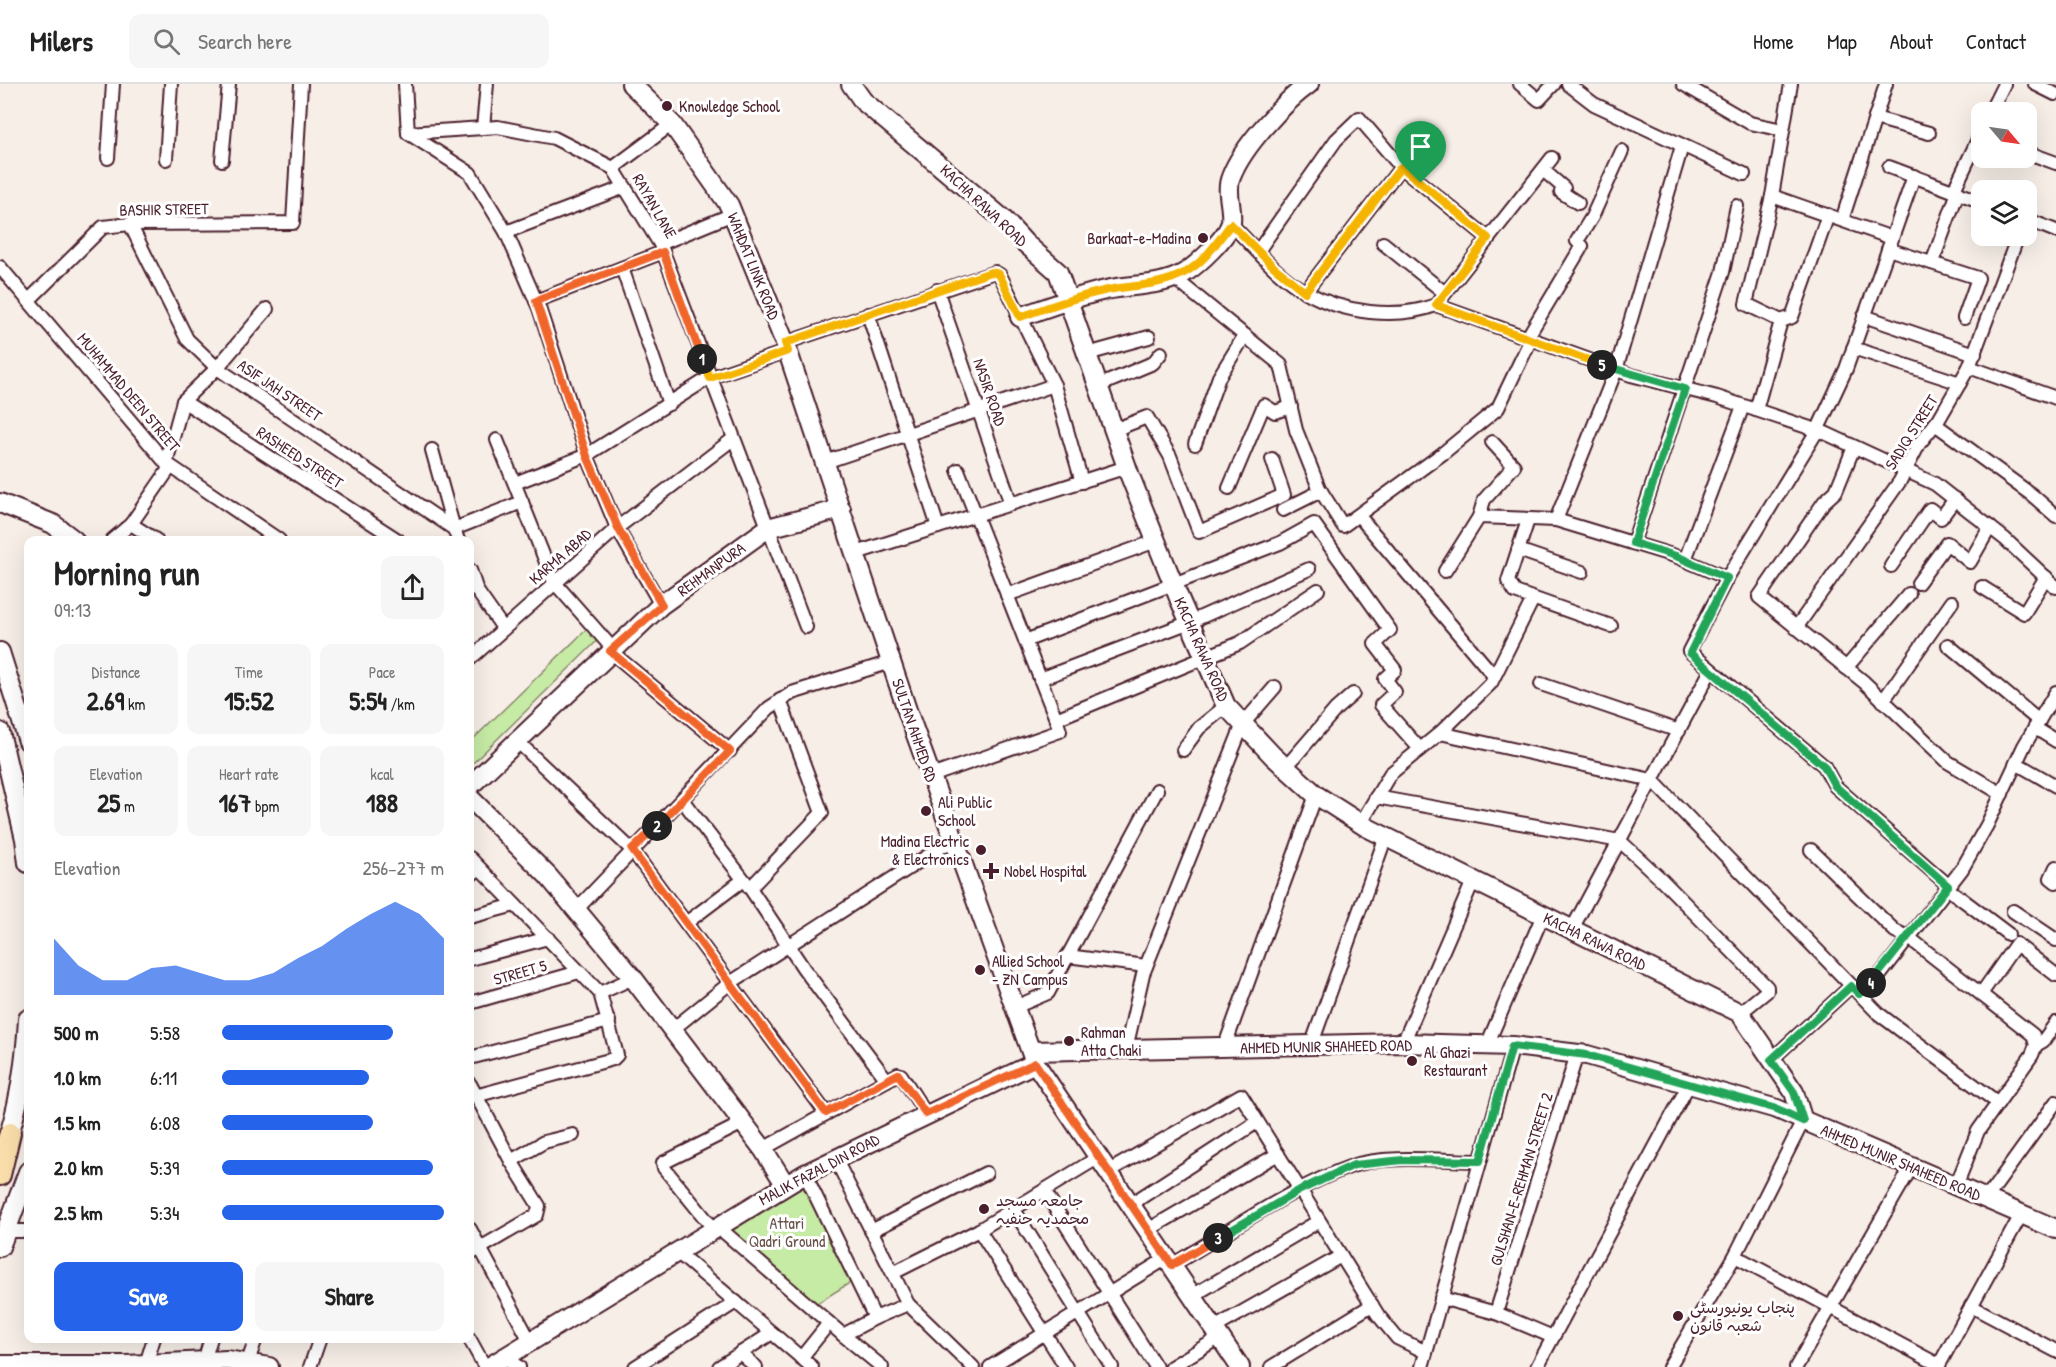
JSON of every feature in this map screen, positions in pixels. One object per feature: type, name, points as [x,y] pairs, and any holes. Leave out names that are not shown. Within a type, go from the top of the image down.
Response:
[{"type":"main road","points":[[0,1175],[10,1133]]},
{"type":"street","points":[[108,158],[112,84]]},
{"type":"street","points":[[166,159],[171,84]]},
{"type":"street","points":[[222,160],[228,84]]},
{"type":"street","name":"BASHIR STREET","points":[[29,300],[103,227],[130,224],[293,223],[301,84]]},
{"type":"street","points":[[405,84],[408,133],[470,173],[506,232],[536,301],[587,456],[618,528],[662,605]]},
{"type":"street","points":[[483,128],[487,84]]},
{"type":"street","name":"WAHDAT LINK ROAD","points":[[631,84],[672,124],[729,205],[786,347],[841,509]]},
{"type":"street","name":"KACHA RAWA ROAD","points":[[851,84],[863,101],[1003,219],[1025,243],[1058,272],[1127,467],[1173,584],[1226,706],[1243,724],[1316,795],[1361,823],[1740,1013]]},
{"type":"street","points":[[1020,317],[1067,300],[1183,274],[1204,260],[1231,224],[1230,177],[1263,127],[1294,95],[1309,84]]},
{"type":"street","points":[[1520,84],[1539,100],[1554,84]]},
{"type":"street","points":[[1568,84],[1594,104],[1744,174]]},
{"type":"street","points":[[1683,84],[1750,123],[1783,130]]},
{"type":"street","points":[[1842,220],[1886,84]]},
{"type":"street","points":[[1995,102],[2004,84]]},
{"type":"street","points":[[2035,84],[2055,94]]},
{"type":"street","points":[[1787,86],[1783,130],[1772,196],[1746,304],[1781,321],[1792,317],[1828,215]]},
{"type":"street","points":[[1258,251],[1336,140],[1359,118],[1401,167],[1488,238]]},
{"type":"street","points":[[1875,118],[1929,133]]},
{"type":"street","points":[[613,168],[672,124]]},
{"type":"street","name":"RAYAN LANE","points":[[408,133],[498,127],[554,138],[613,168],[661,248],[806,627]]},
{"type":"street","points":[[1556,520],[1616,370],[1682,146]]},
{"type":"street","points":[[1173,277],[1281,365],[1296,430],[1321,491],[1342,526],[1359,516],[1498,408],[1529,339],[1582,246],[1577,241],[1592,217],[1622,152]]},
{"type":"street","points":[[2037,156],[2056,163]]},
{"type":"street","points":[[1932,263],[1956,191],[1971,157]]},
{"type":"street","points":[[1231,224],[1305,292],[1342,308],[1379,313],[1420,311],[1436,305],[1552,158]]},
{"type":"street","points":[[1305,292],[1401,167]]},
{"type":"street","points":[[1889,167],[1971,197]]},
{"type":"street","points":[[1543,170],[1564,188],[1561,192],[1578,203]]},
{"type":"street","points":[[1914,176],[1853,348],[1816,430],[1727,578],[1689,651],[1824,766],[1835,786],[1948,887],[2008,934]]},
{"type":"street","points":[[506,232],[625,187]]},
{"type":"street","points":[[1772,196],[1842,220],[1932,263],[1978,279],[1964,318]]},
{"type":"street","points":[[1633,543],[1723,272],[1737,206]]},
{"type":"street","points":[[536,301],[622,268],[733,214]]},
{"type":"street","points":[[2037,223],[2056,231]]},
{"type":"street","name":"ASIF JAH STREET","points":[[130,224],[187,339],[217,368],[456,534]]},
{"type":"street","points":[[1383,243],[1445,293]]},
{"type":"street","name":"SADIQ STREET","points":[[1796,628],[1905,470],[1919,444],[1935,424],[1970,367],[2014,246]]},
{"type":"street","name":"MUHAMMAD DEEN STREET","points":[[0,267],[166,463],[273,536]]},
{"type":"street","points":[[622,268],[669,404]]},
{"type":"street","points":[[515,483],[587,456],[710,378],[868,314],[995,272],[999,274],[1054,385],[1082,482]]},
{"type":"street","name":"NASIR ROAD","points":[[937,290],[1011,504]]},
{"type":"street","points":[[1436,305],[1616,370],[1743,406],[1816,430],[1905,470],[1935,484],[1990,527],[2056,587]]},
{"type":"street","points":[[116,536],[130,524],[169,469],[166,463],[183,401],[217,368],[267,309]]},
{"type":"street","points":[[868,314],[939,527]]},
{"type":"street","points":[[1864,316],[1975,354]]},
{"type":"street","points":[[1756,410],[1781,321]]},
{"type":"street","points":[[1195,444],[1219,377],[1245,335]]},
{"type":"street","points":[[1087,354],[1149,337]]},
{"type":"street","points":[[1853,348],[1960,383]]},
{"type":"street","points":[[1098,386],[1153,363],[1161,353]]},
{"type":"street","points":[[1970,367],[2056,398]]},
{"type":"street","points":[[825,462],[1054,385]]},
{"type":"street","name":"RASHEED STREET","points":[[183,401],[392,536]]},
{"type":"street","points":[[1229,488],[1264,405],[1275,412],[1291,407]]},
{"type":"street","points":[[1685,560],[1743,406]]},
{"type":"street","points":[[1114,430],[1148,417],[1170,456],[1199,532],[1284,495],[1272,459]]},
{"type":"street","points":[[1935,424],[2032,495],[2056,516]]},
{"type":"street","name":"KARMA ABAD","points":[[474,655],[554,582],[618,528],[733,439]]},
{"type":"street","points":[[497,440],[554,582],[612,650],[730,751]]},
{"type":"street","points":[[1445,571],[1479,518],[1484,500],[1514,466],[1492,442]]},
{"type":"street","points":[[1854,447],[1836,491],[1824,502],[1759,595],[1883,700],[1948,762],[2002,794]]},
{"type":"street","points":[[432,450],[456,534],[522,502]]},
{"type":"street","points":[[856,553],[1127,467]]},
{"type":"street","points":[[930,776],[1060,731],[958,470]]},
{"type":"street","points":[[1283,510],[1321,491]]},
{"type":"street","points":[[1891,566],[1930,509],[1941,518],[1955,500]]},
{"type":"street","points":[[0,503],[53,524],[69,536]]},
{"type":"street","name":"REHMANPURA","points":[[474,782],[662,605],[768,528],[841,509]]},
{"type":"street","name":"SULTAN AHMED RD","points":[[841,509],[930,776],[1033,1057],[1240,1367]]},
{"type":"street","points":[[1359,516],[1494,676]]},
{"type":"street","points":[[1479,518],[1556,520],[1685,560],[1727,578]]},
{"type":"street","points":[[1528,520],[1508,581],[1515,592],[1611,626]]},
{"type":"street","points":[[130,524],[150,536]]},
{"type":"street","points":[[1025,641],[1280,543],[1315,524],[1390,630],[1375,644],[1395,670],[1385,679],[1395,692],[1381,705],[1420,749]]},
{"type":"street","points":[[1918,583],[1947,543],[1970,562],[1990,527]]},
{"type":"street","points":[[1007,595],[1156,541]]},
{"type":"street","points":[[1518,550],[1582,572]]},
{"type":"street","points":[[1041,680],[1190,622],[1309,569]]},
{"type":"street","points":[[1982,587],[2024,613],[2046,577]]},
{"type":"street","points":[[474,590],[503,628]]},
{"type":"street","points":[[1056,719],[1240,643],[1318,590]]},
{"type":"street","points":[[1846,668],[1909,594]]},
{"type":"street","points":[[1361,823],[1390,774],[1440,733],[1491,683],[1533,599]]},
{"type":"street","points":[[1883,700],[1952,602]]},
{"type":"street","points":[[1948,645],[2056,741]]},
{"type":"street","points":[[0,652],[24,728]]},
{"type":"street","points":[[576,910],[780,700],[792,693],[891,662]]},
{"type":"street","points":[[1572,929],[1711,670]]},
{"type":"street","points":[[1541,684],[1679,731]]},
{"type":"street","points":[[1126,1050],[1146,966],[1243,724],[1275,687]]},
{"type":"street","points":[[1771,1060],[1855,990],[1880,975],[1967,860],[2056,692]]},
{"type":"street","points":[[1286,767],[1336,709],[1353,694]]},
{"type":"street","points":[[686,923],[747,884],[822,813],[780,700]]},
{"type":"street","points":[[1183,750],[1199,728],[1226,706]]},
{"type":"street","points":[[0,732],[24,831]]},
{"type":"street","points":[[1440,733],[1652,780],[1879,1014],[1998,1103]]},
{"type":"street","points":[[517,741],[632,850],[826,1113]]},
{"type":"street","points":[[2016,764],[2056,786]]},
{"type":"street","points":[[1015,1008],[1048,993],[1156,790]]},
{"type":"street","points":[[1224,1048],[1316,795]]},
{"type":"street","points":[[1376,797],[1620,841],[1662,880],[1767,987],[1767,991],[1740,1013],[1794,1092],[1803,1121],[1735,1256],[1669,1367]]},
{"type":"street","points":[[683,801],[747,884],[886,1080]]},
{"type":"street","points":[[474,802],[548,876],[633,978],[763,1149],[786,1184]]},
{"type":"street","points":[[1311,1046],[1386,836]]},
{"type":"street","points":[[673,1029],[730,983],[954,839]]},
{"type":"street","points":[[1811,850],[1895,931],[1908,937],[2033,1035],[2036,1045]]},
{"type":"street","points":[[2056,867],[2050,878],[2056,882]]},
{"type":"street","points":[[474,872],[516,905],[600,993],[609,1021],[616,1058],[474,1102],[539,1206],[537,1215],[475,1251],[530,1341]]},
{"type":"street","points":[[1402,1043],[1473,881]]},
{"type":"street","points":[[474,916],[516,905]]},
{"type":"street","points":[[2013,911],[2056,940]]},
{"type":"street","points":[[1487,1045],[1543,915]]},
{"type":"street","points":[[474,958],[548,938]]},
{"type":"street","points":[[1981,994],[2016,944],[2056,975]]},
{"type":"street","points":[[1067,956],[1146,966]]},
{"type":"street","name":"STREET 5","points":[[474,1002],[579,972]]},
{"type":"street","points":[[600,993],[633,978]]},
{"type":"street","points":[[474,1057],[609,1021]]},
{"type":"street","points":[[1956,1186],[1978,1131],[2032,1055],[2036,1045],[2043,1041],[2056,1023]]},
{"type":"street","name":"AHMED MUNIR SHAHEED ROAD","points":[[1033,1057],[1126,1050],[1402,1043],[1512,1046],[1577,1054],[1777,1109],[2056,1229]]},
{"type":"street","points":[[0,1155],[10,1133],[24,1044]]},
{"type":"street","points":[[1422,1367],[1512,1046]]},
{"type":"street","name":"GULSHAN-E-REHMAN STREET 2","points":[[1496,1313],[1577,1054]]},
{"type":"street","name":"MALIK FAZAL DIN ROAD","points":[[492,1364],[805,1173],[926,1114],[1033,1057]]},
{"type":"street","points":[[763,1149],[898,1074],[901,1075],[926,1114]]},
{"type":"street","points":[[1537,1367],[1689,1084]]},
{"type":"street","points":[[893,1273],[979,1230],[1045,1192],[1238,1095],[1244,1099],[1372,1305],[1397,1338],[1426,1352]]},
{"type":"street","points":[[1986,1199],[2056,1102]]},
{"type":"street","points":[[1131,1204],[1257,1122]]},
{"type":"street","points":[[743,1123],[663,1163],[715,1227],[882,1367]]},
{"type":"street","points":[[511,1161],[544,1142],[573,1135]]},
{"type":"street","points":[[1148,1230],[1278,1154]]},
{"type":"street","points":[[835,1158],[908,1304],[973,1367]]},
{"type":"street","points":[[990,1367],[1110,1294],[1300,1190],[1354,1165],[1403,1160],[1480,1161]]},
{"type":"street","points":[[1796,1367],[1911,1168]]},
{"type":"street","points":[[805,1173],[875,1318]]},
{"type":"street","points":[[871,1231],[986,1173]]},
{"type":"street","points":[[3,1239],[24,1183]]},
{"type":"street","points":[[1045,1192],[1156,1367]]},
{"type":"street","points":[[1014,1210],[1112,1367]]},
{"type":"street","points":[[1735,1256],[1939,1366],[2022,1213]]},
{"type":"street","points":[[1192,1296],[1319,1221]]},
{"type":"street","points":[[979,1230],[1065,1367]]},
{"type":"street","points":[[3,1239],[24,1232]]},
{"type":"street","points":[[677,1252],[812,1367]]},
{"type":"street","points":[[1171,1367],[1217,1333],[1341,1256]]},
{"type":"street","points":[[1441,1298],[1496,1313],[1553,1337]]},
{"type":"street","points":[[635,1367],[736,1302]]},
{"type":"street","points":[[843,1335],[908,1304]]},
{"type":"street","points":[[1270,1367],[1372,1305]]},
{"type":"street","points":[[1971,1306],[2056,1350]]},
{"type":"street","points":[[801,1358],[829,1323]]},
{"type":"street","points":[[719,1367],[772,1333]]},
{"type":"street","points":[[146,1364],[152,1343]]},
{"type":"street","points":[[204,1360],[209,1343]]},
{"type":"street","points":[[248,1362],[254,1343]]},
{"type":"street","points":[[310,1367],[318,1343]]},
{"type":"street","points":[[473,1343],[492,1364],[519,1367]]},
{"type":"street","points":[[740,1353],[756,1367]]},
{"type":"street","points":[[0,1365],[146,1364],[204,1360],[227,1364],[248,1362],[269,1367]]},
{"type":"green space","points":[[589,627],[598,640],[474,762],[474,738]]},
{"type":"green space","name":"Attari Qadri Ground","points":[[805,1174],[856,1279],[811,1307],[717,1226]]},
{"type":"place","name":"Knowledge School","points":[[667,106]]},
{"type":"place","name":"Barkaat-e-Madina","points":[[1203,238]]},
{"type":"place","name":"Ali Public School","points":[[926,811]]},
{"type":"place","name":"Madina Electric & Electronics","points":[[981,850]]},
{"type":"place","name":"Nobel Hospital","points":[[991,871]]},
{"type":"place","name":"Allied School - ZN Campus","points":[[980,970]]},
{"type":"place","name":"Rahman Atta Chaki","points":[[1069,1041]]},
{"type":"place","name":"Al Ghazi Restaurant","points":[[1412,1061]]},
{"type":"place","name":"جامعہ مسجد محمدیہ حنفیہ","points":[[984,1209]]},
{"type":"place","name":"پنجاب یونیورسٹی شعبہ قانون","points":[[1678,1316]]},
{"type":"route","points":[[1401,167],[1421,183],[1488,238],[1436,305],[1631,375],[1685,389],[1633,543],[1676,556],[1727,578],[1690,653],[1824,766],[1835,786],[1948,886],[1880,975],[1859,994],[1851,986],[1771,1060],[1794,1092],[1803,1121],[1777,1109],[1587,1055],[1512,1046],[1480,1161],[1403,1160],[1354,1165],[1300,1190],[1172,1265],[1035,1063],[926,1114],[901,1075],[898,1074],[826,1113],[632,850],[730,751],[610,651],[662,605],[618,528],[587,456],[536,301],[663,252],[710,378],[788,351],[785,343],[991,272],[999,274],[1020,317],[1067,300],[1108,290],[1155,283],[1183,274],[1204,260],[1231,224],[1274,267],[1305,292],[1401,167]]}]
